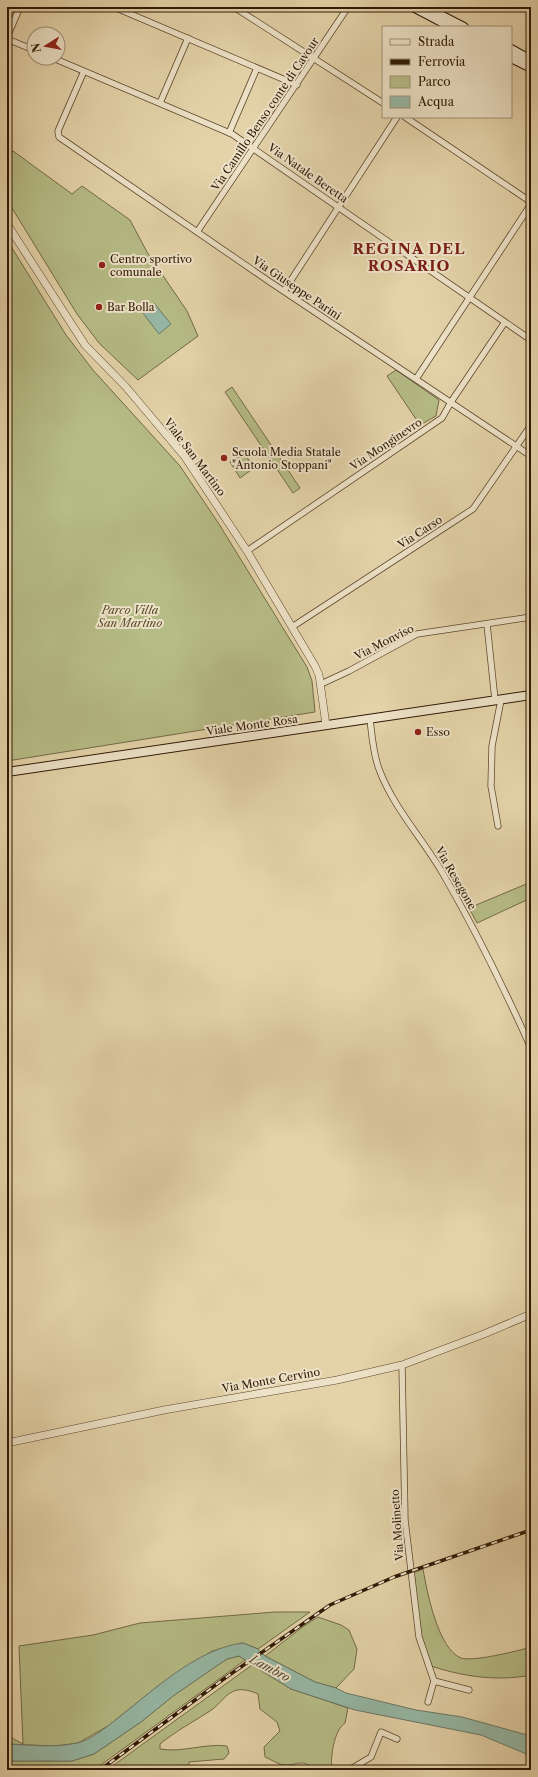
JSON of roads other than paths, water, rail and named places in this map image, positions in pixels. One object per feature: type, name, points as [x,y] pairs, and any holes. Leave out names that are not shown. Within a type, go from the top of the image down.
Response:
[{"type":"main road","points":[[413,7],[449,26]]},
{"type":"main road","points":[[425,7],[462,26]]},
{"type":"main road","points":[[512,50],[531,60]]},
{"type":"main road","points":[[512,58],[531,68]]},
{"type":"main road","name":"Viale Monte Rosa","points":[[7,772],[531,695]]},
{"type":"street","points":[[20,7],[7,38],[26,46]]},
{"type":"street","points":[[114,7],[297,85]]},
{"type":"street","points":[[234,7],[382,102]]},
{"type":"street","name":"Via Camillo Benso conte di Cavour","points":[[197,232],[348,7]]},
{"type":"street","points":[[160,103],[188,38]]},
{"type":"street","name":"Via Natale Beretta","points":[[66,63],[229,133],[254,148],[470,296],[531,340]]},
{"type":"street","points":[[229,133],[257,68]]},
{"type":"street","name":"Via Giuseppe Parini","points":[[84,71],[58,131],[59,137],[284,291],[531,456]]},
{"type":"street","points":[[284,291],[340,207],[396,118]]},
{"type":"street","points":[[406,118],[531,203],[416,379]]},
{"type":"street","name":"Viale San Martino","points":[[7,224],[76,333],[85,345],[126,387],[185,457],[247,551],[315,666],[321,684],[326,725]]},
{"type":"street","name":"Via Monginevro","points":[[247,551],[442,418],[451,402],[505,322]]},
{"type":"street","name":"Via Carso","points":[[292,627],[473,510],[531,426]]},
{"type":"street","name":"Via Monviso","points":[[321,684],[349,672],[417,634],[531,617]]},
{"type":"street","points":[[487,624],[498,700],[492,746],[491,786],[498,826]]},
{"type":"street","name":"Via Resegone","points":[[370,719],[374,749],[379,770],[392,796],[442,871],[456,896],[531,1048]]},
{"type":"street","name":"Via Monte Cervino","points":[[7,1443],[164,1410],[337,1380],[402,1365],[484,1334],[531,1314]]},
{"type":"street","name":"Via Molinetto","points":[[402,1365],[405,1520],[419,1637],[434,1681]]},
{"type":"street","points":[[428,1702],[434,1681],[469,1690]]},
{"type":"street","points":[[349,1770],[371,1757],[381,1732],[397,1739]]},
{"type":"water","points":[[154,303],[171,324],[159,334],[142,312]]},
{"type":"water","name":"Lambro","points":[[243,1643],[258,1649],[265,1656],[315,1682],[336,1688],[346,1693],[416,1710],[462,1717],[531,1736],[531,1756],[481,1735],[355,1710],[291,1689],[239,1656],[227,1659],[218,1665],[173,1696],[141,1722],[94,1754],[72,1761],[7,1761],[7,1744],[42,1746],[69,1745],[90,1738],[182,1669],[212,1652],[227,1646]]},
{"type":"railway","points":[[100,1770],[225,1678],[330,1605],[394,1577],[531,1530]]},
{"type":"place","name":"Centro sportivo comunale","points":[[102,265]]},
{"type":"place","name":"Bar Bolla","points":[[99,307]]},
{"type":"place","name":"Scuola Media Statale \"Antonio Stoppani\"","points":[[224,458]]},
{"type":"place","name":"Esso","points":[[418,732]]},
{"type":"district","name":"REGINA DEL ROSARIO","points":[[409,256]]},
{"type":"park label","name":"Parco Villa San Martino","points":[[130,616]]}]
